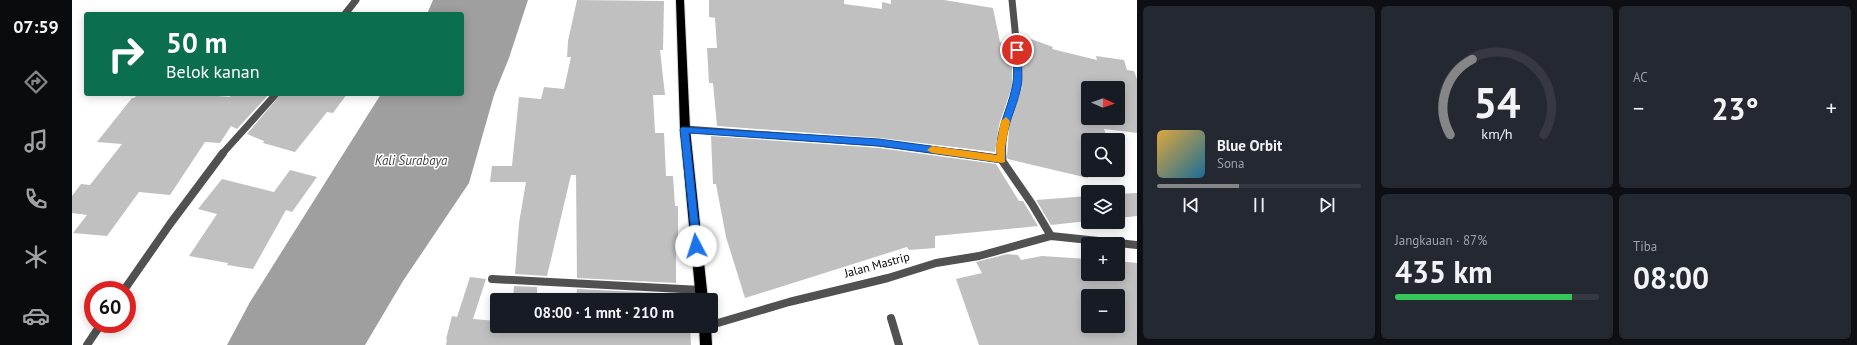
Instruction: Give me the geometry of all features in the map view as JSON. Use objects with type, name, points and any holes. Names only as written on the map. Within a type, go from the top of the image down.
[{"type":"main road","points":[[680,0],[685,129],[701,293]]},
{"type":"main road","name":"Jalan Mastrip","points":[[706,345],[707,333]]},
{"type":"street","points":[[347,12],[356,0]]},
{"type":"street","points":[[1012,0],[1017,50],[1017,87],[1004,127],[1000,147],[1002,159],[1051,236]]},
{"type":"street","points":[[130,281],[170,224],[228,148],[274,96]]},
{"type":"street","points":[[685,129],[879,143],[1002,159]]},
{"type":"street","name":"Jalan Mastrip","points":[[718,323],[788,302],[888,278],[936,263],[979,256],[1051,236],[1137,245]]},
{"type":"street","points":[[492,279],[675,293]]},
{"type":"street","points":[[891,318],[899,345]]},
{"type":"street","points":[[87,345],[95,333]]},
{"type":"water","name":"Kali Surabaya","points":[[433,0],[528,0],[509,58],[494,95],[469,183],[403,281],[365,345],[227,345],[250,302],[380,96],[464,96],[464,12],[428,12]]},
{"type":"building","points":[[577,0],[664,1],[663,50],[660,50],[665,95],[653,95],[655,133],[664,133],[666,176],[673,176],[675,206],[678,206],[676,283],[577,278],[576,175],[571,175],[547,276],[515,274],[519,223],[526,182],[490,182],[492,166],[512,166],[519,97],[541,99],[544,87],[564,89],[571,57],[567,57],[568,41]]},
{"type":"building","points":[[709,0],[844,0],[844,4],[882,9],[882,2],[891,4],[891,0],[944,0],[993,8],[1000,42],[1011,44],[1012,50],[1012,86],[999,125],[995,152],[880,138],[717,126],[713,83],[709,83],[707,48],[717,48],[715,18],[709,17]]},
{"type":"building","points":[[1031,39],[1053,47],[1052,49],[1097,60],[1096,56],[1124,60],[1127,70],[1134,71],[1137,79],[1137,133],[1104,129],[1105,133],[1081,133],[1081,176],[1008,159],[1009,128],[1022,87],[1022,46],[1029,48]]},
{"type":"building","points":[[136,96],[267,96],[237,129],[231,126],[220,143],[205,142],[170,195],[139,192],[107,236],[73,233],[87,215],[72,213],[72,196],[81,184],[90,185],[122,144],[97,142],[132,98]]},
{"type":"building","points":[[279,96],[346,96],[333,113],[327,112],[295,152],[263,143],[264,141],[247,134]]},
{"type":"building","points":[[711,136],[879,148],[996,164],[1019,201],[1023,201],[1038,226],[935,236],[935,248],[909,250],[907,247],[745,298],[726,237],[716,184],[713,184]]},
{"type":"building","points":[[290,170],[317,177],[292,212],[286,210],[253,269],[227,265],[228,263],[189,256],[217,214],[198,209],[222,179],[274,192]]},
{"type":"building","points":[[1137,193],[1137,216],[1125,217],[1125,194]]},
{"type":"building","points":[[1081,197],[1081,222],[1051,225],[1036,200]]},
{"type":"building","points":[[1007,254],[1018,255],[1021,260],[1042,256],[1081,259],[1081,281],[1125,281],[1125,262],[1137,263],[1137,345],[979,345],[956,279],[982,273],[976,262]]},
{"type":"building","points":[[470,277],[486,279],[473,319],[490,320],[490,333],[690,333],[691,345],[446,345],[446,339],[452,316],[457,317]]},
{"type":"building","points":[[514,286],[537,287],[537,293],[514,293]]},
{"type":"building","points":[[577,289],[657,293],[577,293]]},
{"type":"slow traffic","points":[[932,150],[1002,159],[1000,147],[1006,121]]},
{"type":"route","points":[[696,246],[685,129],[879,143],[1002,159],[1000,147],[1004,127],[1017,87],[1017,50]]}]
